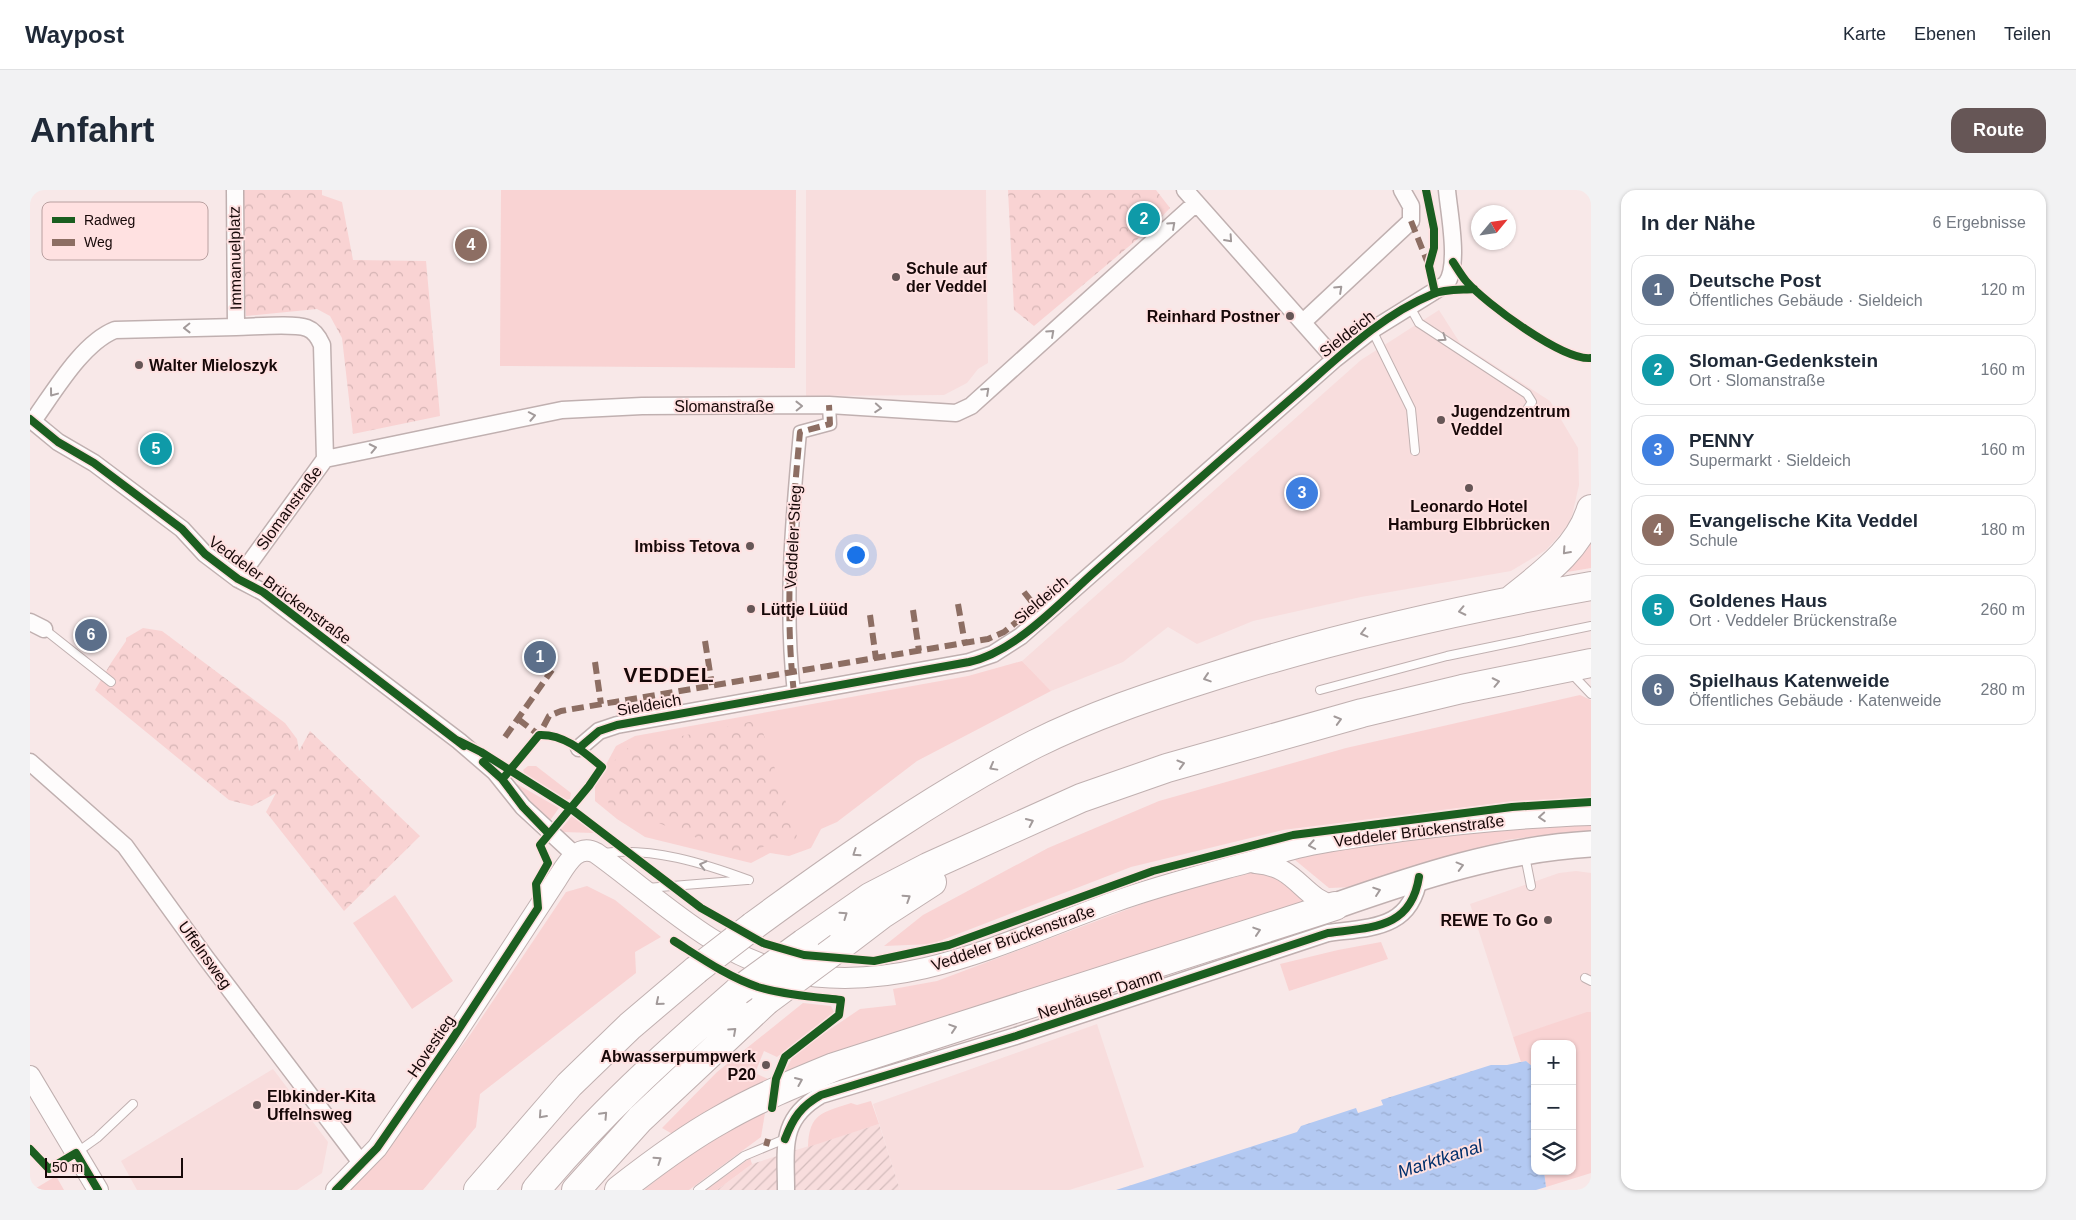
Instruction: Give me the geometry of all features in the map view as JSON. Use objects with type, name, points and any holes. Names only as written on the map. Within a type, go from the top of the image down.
[{"type":"highway","points":[[1510,601],[1564,554],[1588,519],[1591,509]]},
{"type":"highway","points":[[478,1190],[569,1085],[630,1026],[696,970],[753,926],[822,876],[939,797],[1054,736],[1136,701],[1286,653],[1411,621],[1591,586]]},
{"type":"highway","points":[[536,1190],[615,1103],[663,1057],[738,991],[870,897],[928,867],[1081,798],[1167,768],[1362,713],[1462,689],[1579,665]]},
{"type":"highway","points":[[576,1190],[640,1119],[766,1001],[881,915],[941,877],[986,842]]},
{"type":"highway","points":[[619,1190],[654,1162],[719,1120],[786,1087],[834,1067],[1334,906]]},
{"type":"main road","name":"Veddeler Brückenstraße","points":[[1334,906],[1420,877],[1524,851],[1555,846],[1591,844]]},
{"type":"street","name":"Immanuelplatz","points":[[235,190],[236,327],[300,326],[312,330],[320,338],[322,345],[325,459]]},
{"type":"street","points":[[1184,190],[1335,359]]},
{"type":"street","points":[[1303,322],[1410,221],[1410,206],[1402,190]]},
{"type":"street","name":"Sieldeich","points":[[579,748],[592,736],[608,727],[969,662],[982,659],[1002,649],[1068,597],[1335,359],[1372,330],[1446,284],[1452,275],[1453,262],[1447,190]]},
{"type":"street","name":"Slomanstraße","points":[[238,578],[325,459],[562,410],[642,406],[829,405],[956,414],[971,406],[1196,203]]},
{"type":"street","points":[[31,420],[87,349],[105,334],[115,330],[236,327]]},
{"type":"street","name":"Veddeler Stieg","points":[[794,693],[791,635],[791,537],[800,432],[830,424],[829,405]]},
{"type":"street","name":"Veddeler Brückenstraße","points":[[31,420],[58,442],[94,463],[182,529],[205,554],[238,578],[263,592],[459,741],[495,772],[524,807],[575,855]]},
{"type":"street","name":"Uffelnsweg","points":[[30,762],[125,846],[206,958],[362,1164]]},
{"type":"street","name":"Veddeler Brückenstraße","points":[[645,888],[715,942],[759,964],[788,972],[820,977],[893,976],[926,969],[968,956],[1153,888],[1298,848],[1372,835],[1481,821],[1591,815]]},
{"type":"street","points":[[575,855],[583,850],[596,853],[645,888]]},
{"type":"street","name":"Hovestieg","points":[[336,1190],[377,1148],[575,855]]},
{"type":"street","name":"Veddeler Brückenstraße","points":[[1250,862],[1268,863],[1281,868],[1296,878],[1316,897],[1334,906]]},
{"type":"street","name":"Neuhäuser Damm","points":[[786,1139],[792,1121],[799,1110],[821,1095],[1026,1033],[1328,933],[1370,928],[1398,918],[1416,895],[1420,877]]},
{"type":"street","points":[[30,1076],[98,1190]]},
{"type":"street","points":[[786,1139],[786,1190]]},
{"type":"lane","points":[[1409,306],[1419,323],[1527,394],[1532,402],[1524,414]]},
{"type":"lane","points":[[1372,330],[1411,409],[1415,451]]},
{"type":"lane","points":[[37,626],[112,682]]},
{"type":"lane","points":[[1320,690],[1447,656],[1591,626]]},
{"type":"lane","points":[[1579,665],[1591,694]]},
{"type":"lane","points":[[596,853],[624,850],[660,855],[718,869],[749,880],[645,888]]},
{"type":"lane","points":[[1524,851],[1531,886]]},
{"type":"lane","points":[[76,1153],[97,1138],[133,1104]]},
{"type":"lane","points":[[698,1190],[744,1156],[786,1139]]},
{"type":"shaded area","name":"Schule auf der Veddel","points":[[806,190],[986,190],[988,363],[978,369],[967,383],[944,395],[806,396]]},
{"type":"shaded area","points":[[1439,310],[1460,343],[1550,401],[1578,448],[1579,485],[1572,516],[1566,528],[1546,550],[1511,571],[1361,597],[1253,621],[1197,644],[1168,627],[1123,662],[1051,691],[1022,661],[1361,360]]},
{"type":"shaded area","points":[[1576,871],[1591,873],[1591,1012],[1513,1037],[1470,904],[1559,873]]},
{"type":"shaded area","points":[[1097,1024],[1144,1167],[1069,1190],[900,1190],[873,1104]]},
{"type":"shaded area","name":"Elbkinder-Kita Uffelnsweg","points":[[273,1069],[328,1142],[322,1173],[297,1190],[137,1190],[121,1161]]},
{"type":"shaded area","points":[[879,1124],[900,1190],[717,1190],[752,1164]]},
{"type":"green space","points":[[244,190],[322,190],[322,195],[342,202],[353,260],[426,261],[440,416],[353,434],[342,338],[330,316],[317,309],[246,316],[241,234]]},
{"type":"green space","points":[[501,190],[796,190],[795,368],[500,366]]},
{"type":"green space","points":[[1008,190],[1156,190],[1170,208],[1152,227],[1034,326],[1014,310]]},
{"type":"green space","points":[[1591,536],[1591,568],[1561,573]]},
{"type":"green space","points":[[143,628],[162,631],[285,723],[297,739],[299,751],[310,731],[420,836],[344,911],[266,812],[276,793],[252,806],[229,800],[95,690],[126,641],[126,638]]},
{"type":"green space","points":[[1022,661],[1051,691],[917,761],[837,822],[821,829],[811,848],[789,856],[770,853],[751,863],[645,837],[617,819],[595,801],[595,785],[616,746],[635,736],[968,676]]},
{"type":"green space","points":[[1580,695],[1591,700],[1591,798],[1514,801],[1283,830],[1131,867],[932,944],[884,946],[923,915],[1048,848],[1159,801],[1346,748]]},
{"type":"green space","points":[[759,720],[797,836],[794,841],[788,842],[781,835],[769,844],[744,856],[609,804],[603,786],[614,761],[629,747]]},
{"type":"green space","points":[[528,766],[536,766],[571,793],[570,799],[566,800],[526,778],[523,770]]},
{"type":"green space","points":[[517,784],[559,808],[549,822],[515,785]]},
{"type":"green space","points":[[572,816],[594,833],[562,832],[560,830]]},
{"type":"green space","points":[[1591,821],[1591,832],[1506,840],[1355,887],[1329,888],[1295,860],[1296,855],[1394,838]]},
{"type":"green space","points":[[1258,871],[1280,878],[1305,902],[783,1074],[795,1053],[860,1009],[896,1005],[893,989],[937,981],[1163,896]]},
{"type":"green space","points":[[587,886],[615,900],[661,937],[635,952],[636,973],[480,1094],[476,1127],[423,1190],[350,1190],[368,1172],[470,1035],[566,892]]},
{"type":"green space","points":[[395,895],[453,981],[412,1009],[353,923]]},
{"type":"green space","points":[[1381,942],[1388,959],[1289,991],[1280,964]]},
{"type":"green space","points":[[803,1003],[831,1006],[834,1012],[777,1057],[764,1051],[755,1073],[768,1079],[764,1084],[676,1136],[662,1128],[717,1072]]},
{"type":"green space","points":[[1591,1012],[1591,1173],[1546,1187],[1544,1175],[1576,1175],[1576,1040],[1531,1040],[1531,1065],[1526,1061],[1521,1062],[1513,1037]]},
{"type":"green space","points":[[871,1101],[879,1124],[808,1147],[811,1127],[819,1116],[832,1109],[851,1103],[857,1105]]},
{"type":"green space","points":[[765,1113],[761,1137],[689,1190],[644,1190],[686,1157],[717,1136],[749,1119]]},
{"type":"green space","points":[[750,1158],[752,1164],[717,1190],[706,1190]]},
{"type":"green space","points":[[56,1176],[64,1190],[33,1190]]},
{"type":"water","name":"Marktkanal","points":[[1526,1061],[1531,1065],[1531,1175],[1544,1175],[1546,1187],[1536,1190],[1116,1190],[1297,1132],[1301,1126],[1356,1108],[1358,1113],[1383,1105],[1381,1100],[1491,1065],[1507,1065]]},
{"type":"marked path","points":[[1411,221],[1429,266]]},
{"type":"marked path","points":[[794,693],[789,595],[800,432],[830,424],[829,405]]},
{"type":"marked path","points":[[1024,592],[1039,611]]},
{"type":"marked path","points":[[958,604],[965,644]]},
{"type":"marked path","points":[[518,719],[539,735],[549,716],[561,711],[988,639],[1004,632],[1035,607]]},
{"type":"marked path","points":[[913,610],[919,651]]},
{"type":"marked path","points":[[870,615],[876,659]]},
{"type":"marked path","points":[[705,641],[712,685]]},
{"type":"marked path","points":[[595,662],[601,704]]},
{"type":"marked path","points":[[505,737],[552,670]]},
{"type":"marked path","points":[[766,1146],[768,1139]]},
{"type":"cycle path","points":[[1426,190],[1434,229],[1434,248],[1429,266],[1435,293]]},
{"type":"cycle path","points":[[1453,262],[1464,279],[1476,291],[1525,329],[1562,350],[1578,356],[1591,358]]},
{"type":"cycle path","points":[[579,748],[599,731],[617,725],[969,662],[986,657],[1002,649],[1049,614],[1217,463],[1342,354],[1376,327],[1413,303],[1437,292],[1474,289]]},
{"type":"cycle path","points":[[30,419],[58,442],[94,463],[182,529],[205,554],[238,579],[263,592],[464,746]]},
{"type":"cycle path","points":[[336,1190],[377,1148],[451,1041],[538,908],[536,884],[548,863],[540,845],[589,786],[602,767],[565,740],[548,735],[539,735],[505,776]]},
{"type":"cycle path","points":[[459,741],[481,752],[570,808],[701,908],[763,943],[804,955],[874,961],[949,945],[1153,871],[1293,835],[1512,807],[1591,802]]},
{"type":"cycle path","points":[[483,762],[502,779],[523,807],[549,834]]},
{"type":"cycle path","points":[[785,1139],[798,1113],[821,1095],[1016,1036],[1328,933],[1360,929],[1387,922],[1398,916],[1408,907],[1415,894],[1419,877]]},
{"type":"cycle path","points":[[674,941],[725,973],[758,987],[789,994],[841,1000],[839,1015],[785,1057],[776,1079],[772,1108]]},
{"type":"cycle path","points":[[30,1149],[49,1169],[76,1153],[98,1190]]},
{"type":"place","name":"Sloman-Gedenkstein","points":[[1144,219]]},
{"type":"place","name":"Evangelische Kita Veddel","points":[[471,245]]},
{"type":"place","name":"Schule auf der Veddel","points":[[896,277]]},
{"type":"place","name":"Reinhard Postner","points":[[1290,316]]},
{"type":"place","name":"Walter Mieloszyk","points":[[139,365]]},
{"type":"place","name":"Jugendzentrum Veddel","points":[[1441,420]]},
{"type":"place","name":"Goldenes Haus","points":[[156,449]]},
{"type":"place","name":"Leonardo Hotel Hamburg Elbbrücken","points":[[1469,488]]},
{"type":"place","name":"PENNY","points":[[1302,493]]},
{"type":"place","name":"Imbiss Tetova","points":[[750,546]]},
{"type":"place","name":"Lüttje Lüüd","points":[[751,609]]},
{"type":"place","name":"Spielhaus Katenweide","points":[[91,635]]},
{"type":"place","name":"Deutsche Post","points":[[540,657]]},
{"type":"place","name":"REWE To Go","points":[[1548,920]]},
{"type":"place","name":"Abwasserpumpwerk P20","points":[[766,1065]]},
{"type":"place","name":"Elbkinder-Kita Uffelnsweg","points":[[257,1105]]},
{"type":"district","name":"VEDDEL","points":[[669,674]]}]
